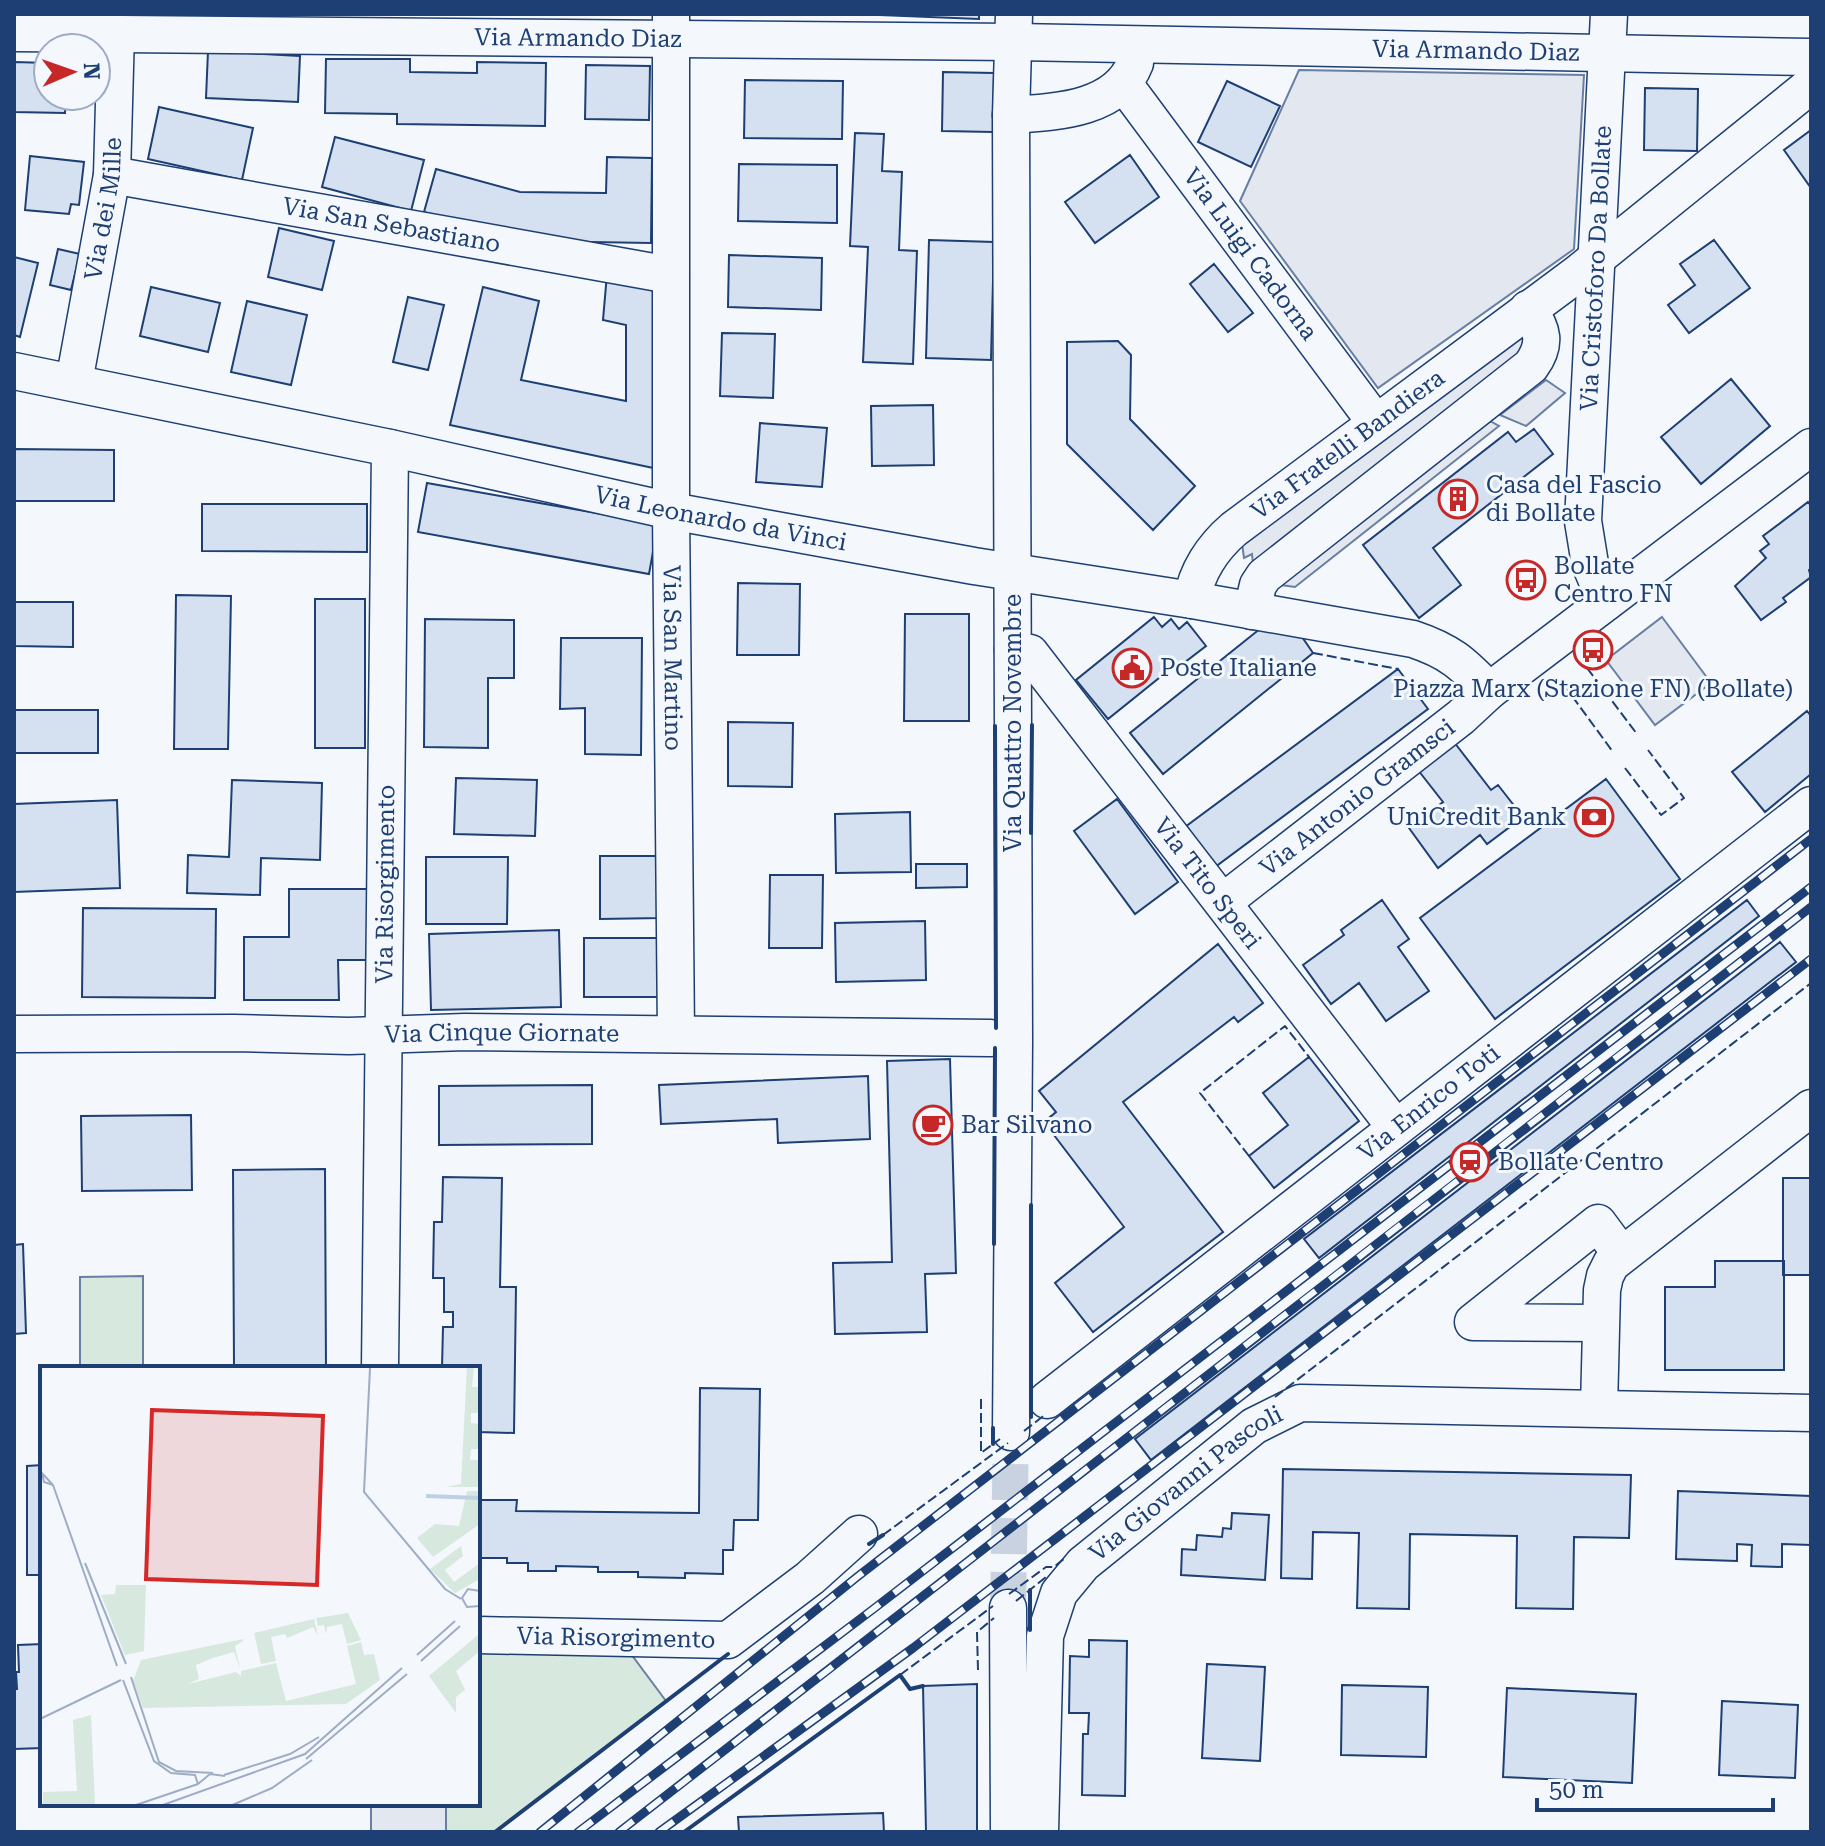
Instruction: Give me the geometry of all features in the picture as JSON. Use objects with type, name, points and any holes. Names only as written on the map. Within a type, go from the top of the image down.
[{"type":"street","name":"Via Cristoforo Da Bollate","points":[[1606,602],[1590,564],[1583,521],[1609,14]]},
{"type":"street","name":"Via Armando Diaz","points":[[14,33],[60,23],[116,32],[671,27],[1013,28],[1141,46],[1811,57]]},
{"type":"street","name":"Via San Martino","points":[[671,27],[671,511],[676,1034]]},
{"type":"street","name":"Via Quattro Novembre","points":[[1011,1432],[1014,1042],[1013,28]]},
{"type":"street","name":"Via dei Mille","points":[[74,382],[112,175],[116,32]]},
{"type":"street","points":[[1011,115],[1046,113],[1079,106],[1112,93],[1124,84],[1141,46]]},
{"type":"street","name":"Via Luigi Cadorna","points":[[1124,84],[1376,423]]},
{"type":"street","name":"Via Fratelli Bandiera","points":[[1192,600],[1201,571],[1225,537],[1598,257],[1811,85]]},
{"type":"street","name":"Via San Sebastiano","points":[[112,175],[670,275]]},
{"type":"street","name":"Via Fratelli Bandiera","points":[[1252,611],[1258,585],[1264,576],[1531,366],[1542,345],[1542,334],[1540,325],[1528,309]]},
{"type":"street","name":"Via Leonardo da Vinci","points":[[14,371],[390,448],[671,511],[1413,639],[1461,661],[1489,691]]},
{"type":"street","points":[[1606,602],[1811,447]]},
{"type":"street","name":"Via Risorgimento","points":[[380,1366],[390,448]]},
{"type":"street","name":"Via Antonio Gramsci","points":[[1223,902],[1606,602]]},
{"type":"street","name":"Via Tito Speri","points":[[1013,650],[1030,653],[1396,1128]]},
{"type":"street","name":"Via Enrico Toti","points":[[1047,1400],[1811,805]]},
{"type":"street","name":"Via Cinque Giornate","points":[[14,1034],[676,1034],[991,1038]]},
{"type":"street","points":[[1599,1408],[1599,1323],[1605,1276],[1611,1264],[1811,1108]]},
{"type":"street","points":[[1599,1323],[1473,1322],[1598,1223],[1621,1254]]},
{"type":"street","name":"Via Giovanni Pascoli","points":[[1040,1832],[1045,1636],[1059,1593],[1083,1564],[1254,1426],[1300,1403],[1811,1413]]},
{"type":"street","name":"Via Risorgimento","points":[[480,1635],[728,1640],[810,1578],[859,1534]]},
{"type":"street","points":[[1008,1608],[1009,1832]]},
{"type":"shaded area","points":[[1299,70],[1584,75],[1574,249],[1378,388],[1240,201]]},
{"type":"shaded area","points":[[1526,320],[1532,356],[1254,576],[1252,554],[1244,558],[1241,536]]},
{"type":"shaded area","points":[[1546,380],[1565,393],[1526,426],[1500,415]]},
{"type":"shaded area","points":[[1490,421],[1499,426],[1295,587],[1281,585]]},
{"type":"shaded area","points":[[1662,617],[1711,683],[1655,725],[1606,660]]},
{"type":"shaded area","points":[[143,1276],[143,1366],[80,1366],[80,1277]]},
{"type":"shaded area","points":[[480,1651],[631,1654],[666,1701],[495,1832],[446,1832],[446,1806],[480,1806]]},
{"type":"shaded area","points":[[371,1806],[446,1806],[446,1832],[371,1832]]},
{"type":"building","points":[[854,14],[979,14],[979,19]]},
{"type":"building","points":[[208,51],[300,56],[298,102],[206,98]]},
{"type":"building","points":[[326,59],[410,59],[410,72],[477,73],[477,62],[546,63],[545,126],[397,124],[397,114],[325,113]]},
{"type":"building","points":[[14,62],[32,63],[32,112],[65,113],[14,112]]},
{"type":"building","points":[[586,65],[650,66],[649,120],[585,119]]},
{"type":"building","points":[[943,72],[994,73],[993,132],[942,131]]},
{"type":"building","points":[[745,80],[843,81],[842,139],[744,138]]},
{"type":"building","points":[[1227,81],[1280,106],[1251,167],[1198,142]]},
{"type":"building","points":[[1645,88],[1698,89],[1697,151],[1644,150]]},
{"type":"building","points":[[159,107],[253,128],[242,180],[148,159]]},
{"type":"building","points":[[1811,130],[1811,188],[1784,150]]},
{"type":"building","points":[[855,133],[884,134],[882,171],[902,172],[899,250],[917,251],[913,364],[863,362],[868,247],[850,246]]},
{"type":"building","points":[[335,137],[424,160],[411,211],[322,187]]},
{"type":"building","points":[[1130,155],[1159,197],[1095,243],[1065,202]]},
{"type":"building","points":[[30,156],[84,162],[79,205],[71,204],[69,214],[25,210]]},
{"type":"building","points":[[607,157],[652,158],[651,243],[528,241],[424,212],[436,169],[520,192],[606,193]]},
{"type":"building","points":[[739,164],[837,165],[837,223],[738,221]]},
{"type":"building","points":[[279,228],[334,241],[322,290],[268,277]]},
{"type":"building","points":[[929,240],[994,242],[991,360],[926,358]]},
{"type":"building","points":[[1714,240],[1750,288],[1689,333],[1668,305],[1695,285],[1680,264]]},
{"type":"building","points":[[58,249],[80,254],[71,290],[50,285]]},
{"type":"building","points":[[729,255],[822,258],[821,310],[728,307]]},
{"type":"building","points":[[14,257],[38,263],[20,337],[14,335]]},
{"type":"building","points":[[1214,264],[1253,313],[1228,332],[1190,284]]},
{"type":"building","points":[[607,274],[660,281],[658,469],[450,425],[483,287],[539,301],[521,380],[626,401],[626,325],[603,320]]},
{"type":"building","points":[[151,287],[220,303],[208,352],[140,336]]},
{"type":"building","points":[[408,297],[444,305],[428,370],[393,362]]},
{"type":"building","points":[[247,301],[307,315],[291,385],[231,372]]},
{"type":"building","points":[[722,333],[775,334],[773,398],[720,396]]},
{"type":"building","points":[[1118,341],[1131,355],[1130,419],[1195,486],[1153,530],[1067,444],[1067,342]]},
{"type":"building","points":[[1731,379],[1770,426],[1701,484],[1661,437]]},
{"type":"building","points":[[933,405],[934,465],[872,466],[871,406]]},
{"type":"building","points":[[760,423],[827,428],[822,487],[756,482]]},
{"type":"building","name":"Casa del Fascio di Bollate","points":[[1534,429],[1553,454],[1433,548],[1461,585],[1419,618],[1363,545],[1508,432],[1516,442]]},
{"type":"building","points":[[14,449],[114,450],[114,501],[14,501]]},
{"type":"building","points":[[427,483],[658,524],[649,574],[418,532]]},
{"type":"building","points":[[1808,502],[1811,506],[1811,577],[1783,598],[1786,602],[1761,620],[1735,586],[1766,558],[1760,551],[1769,544],[1763,536]]},
{"type":"building","points":[[202,504],[367,504],[367,552],[202,551]]},
{"type":"building","points":[[738,583],[800,584],[799,655],[737,655]]},
{"type":"building","points":[[176,595],[231,596],[228,749],[174,749]]},
{"type":"building","points":[[315,599],[365,599],[365,748],[315,748]]},
{"type":"building","points":[[14,602],[73,602],[73,647],[14,646]]},
{"type":"building","points":[[905,614],[969,614],[969,721],[904,721]]},
{"type":"building","name":"Poste Italiane","points":[[1154,617],[1162,627],[1171,619],[1179,629],[1187,622],[1206,646],[1176,669],[1174,666],[1108,719],[1076,680]]},
{"type":"building","points":[[425,619],[514,620],[514,678],[488,678],[488,748],[424,747]]},
{"type":"building","points":[[1261,628],[1300,634],[1313,653],[1163,774],[1130,733]]},
{"type":"building","points":[[561,638],[642,638],[641,755],[585,754],[585,708],[560,709]]},
{"type":"building","points":[[1398,669],[1428,709],[1211,870],[1181,830]]},
{"type":"building","points":[[14,710],[98,710],[98,753],[14,753]]},
{"type":"building","points":[[1807,711],[1811,716],[1811,774],[1765,812],[1732,772]]},
{"type":"building","points":[[728,722],[793,723],[792,787],[728,786]]},
{"type":"building","points":[[1454,742],[1491,790],[1498,785],[1523,817],[1487,844],[1480,835],[1438,868],[1409,828],[1443,802],[1418,770]]},
{"type":"building","points":[[456,778],[537,780],[535,836],[454,834]]},
{"type":"building","points":[[1606,779],[1680,879],[1495,1019],[1420,918]]},
{"type":"building","points":[[232,780],[322,783],[320,860],[261,858],[260,895],[187,893],[188,855],[229,857]]},
{"type":"building","points":[[1117,799],[1178,882],[1135,914],[1074,831]]},
{"type":"building","points":[[117,800],[120,888],[14,892],[14,804]]},
{"type":"building","points":[[910,812],[911,872],[836,873],[835,814]]},
{"type":"building","points":[[600,856],[660,856],[661,918],[600,919]]},
{"type":"building","points":[[426,857],[508,857],[507,924],[426,924]]},
{"type":"building","points":[[916,864],[967,864],[967,887],[916,888]]},
{"type":"building","points":[[770,875],[823,875],[822,948],[769,948]]},
{"type":"building","points":[[289,889],[371,889],[371,960],[338,960],[339,1000],[244,1000],[244,937],[289,937]]},
{"type":"building","points":[[1382,900],[1409,939],[1398,947],[1429,991],[1386,1021],[1359,983],[1331,1004],[1303,965],[1344,935],[1341,930]]},
{"type":"building","points":[[1747,900],[1759,916],[1319,1258],[1304,1239]]},
{"type":"building","points":[[83,908],[216,909],[215,998],[82,997]]},
{"type":"building","points":[[925,921],[926,980],[836,982],[835,923]]},
{"type":"building","points":[[559,930],[561,1007],[431,1010],[429,934]]},
{"type":"building","points":[[584,938],[661,938],[661,997],[584,997]]},
{"type":"building","points":[[1780,942],[1796,962],[1151,1460],[1135,1439]]},
{"type":"building","points":[[1218,944],[1263,1003],[1238,1022],[1234,1017],[1123,1102],[1223,1232],[1093,1332],[1055,1283],[1124,1227],[1044,1122],[1056,1112],[1039,1091]]},
{"type":"building","points":[[1309,1057],[1359,1121],[1274,1188],[1249,1156],[1288,1125],[1263,1093]]},
{"type":"building","points":[[950,1059],[956,1273],[925,1274],[927,1332],[835,1334],[833,1263],[892,1262],[887,1061]]},
{"type":"building","points":[[868,1076],[870,1139],[778,1143],[777,1119],[661,1124],[659,1085]]},
{"type":"building","points":[[592,1085],[592,1144],[439,1145],[439,1086]]},
{"type":"building","points":[[191,1115],[192,1190],[82,1191],[81,1116]]},
{"type":"building","points":[[325,1169],[326,1366],[234,1366],[233,1170]]},
{"type":"building","points":[[443,1177],[502,1178],[500,1287],[516,1287],[514,1433],[480,1432],[480,1366],[442,1366],[443,1327],[453,1327],[453,1312],[444,1312],[444,1278],[433,1278],[434,1222],[442,1222]]},
{"type":"building","points":[[1783,1178],[1811,1178],[1811,1275],[1783,1275]]},
{"type":"building","points":[[23,1244],[26,1333],[14,1334],[14,1245]]},
{"type":"building","points":[[1715,1261],[1784,1261],[1784,1370],[1665,1370],[1665,1287],[1715,1287]]},
{"type":"building","points":[[700,1388],[760,1389],[758,1520],[734,1520],[733,1550],[723,1550],[723,1574],[685,1573],[685,1578],[638,1577],[638,1572],[598,1572],[598,1567],[556,1566],[556,1571],[528,1571],[528,1563],[507,1563],[507,1558],[480,1558],[480,1500],[517,1500],[516,1511],[699,1513]]},
{"type":"building","points":[[40,1465],[40,1575],[27,1575],[27,1466]]},
{"type":"building","points":[[1283,1469],[1631,1475],[1629,1538],[1574,1537],[1573,1609],[1516,1608],[1517,1536],[1410,1534],[1409,1609],[1357,1608],[1359,1533],[1313,1532],[1312,1579],[1281,1578]]},
{"type":"building","points":[[1678,1491],[1811,1496],[1811,1545],[1782,1544],[1782,1567],[1751,1566],[1752,1545],[1737,1544],[1737,1561],[1676,1559]]},
{"type":"building","points":[[1232,1513],[1269,1515],[1265,1580],[1181,1575],[1182,1549],[1196,1550],[1197,1535],[1222,1537],[1223,1528],[1231,1529]]},
{"type":"building","points":[[1089,1640],[1127,1641],[1125,1796],[1082,1795],[1083,1734],[1088,1734],[1089,1713],[1069,1713],[1070,1656],[1089,1657]]},
{"type":"building","points":[[40,1644],[40,1748],[14,1749],[18,1645]]},
{"type":"building","points":[[1207,1664],[1265,1667],[1260,1761],[1202,1758]]},
{"type":"building","points":[[977,1684],[977,1832],[926,1832],[923,1686]]},
{"type":"building","points":[[1342,1685],[1428,1687],[1426,1757],[1341,1755]]},
{"type":"building","points":[[1507,1688],[1636,1694],[1632,1783],[1503,1777]]},
{"type":"building","points":[[1722,1701],[1798,1705],[1795,1778],[1719,1775]]},
{"type":"building","points":[[883,1813],[884,1832],[739,1832],[738,1817]]},
{"type":"tunnel","points":[[1008,1608],[1011,1432]]},
{"type":"railway","points":[[540,1832],[857,1577],[1811,839]]},
{"type":"railway","points":[[578,1832],[876,1607],[1811,887]]},
{"type":"railway","points":[[619,1832],[1811,907]]},
{"type":"railway","points":[[659,1832],[913,1648],[1811,959]]},
{"type":"fence","points":[[1313,653],[1398,669]]},
{"type":"fence","points":[[1587,668],[1637,734]]},
{"type":"fence","points":[[1564,685],[1613,752]]},
{"type":"fence","points":[[1625,768],[1661,815],[1684,798],[1648,750]]},
{"type":"fence","points":[[1275,1397],[1811,983]]},
{"type":"fence","points":[[1249,1156],[1200,1093],[1285,1026],[1309,1057]]},
{"type":"fence","points":[[981,1399],[981,1453],[1000,1439]]},
{"type":"fence","points":[[1024,1431],[1046,1414]]},
{"type":"fence","points":[[883,1535],[1008,1443]]},
{"type":"fence","points":[[1009,1594],[1046,1567],[1054,1567],[1065,1558]]},
{"type":"fence","points":[[1016,1601],[1046,1577]]},
{"type":"fence","points":[[900,1675],[993,1606]]},
{"type":"fence","points":[[978,1670],[977,1632],[994,1618]]},
{"type":"wall","points":[[1031,833],[1032,725]]},
{"type":"wall","points":[[995,726],[996,1028]]},
{"type":"wall","points":[[994,1244],[995,1048]]},
{"type":"wall","points":[[1031,1205],[1031,1417]]},
{"type":"wall","points":[[993,1428],[993,1444]]},
{"type":"wall","points":[[869,1544],[883,1535]]},
{"type":"wall","points":[[1030,1590],[1030,1630]]},
{"type":"wall","points":[[495,1832],[728,1654]]},
{"type":"wall","points":[[684,1832],[900,1675],[910,1689],[923,1686]]},
{"type":"place","name":"Casa del Fascio di Bollate","points":[[1458,499]]},
{"type":"place","name":"Bollate Centro FN","points":[[1526,580]]},
{"type":"place","name":"Piazza Marx (Stazione FN) (Bollate)","points":[[1593,650]]},
{"type":"place","name":"Poste Italiane","points":[[1132,668]]},
{"type":"place","name":"UniCredit Bank","points":[[1594,817]]},
{"type":"place","name":"Bar Silvano","points":[[933,1125]]},
{"type":"place","name":"Bollate Centro","points":[[1470,1162]]}]
